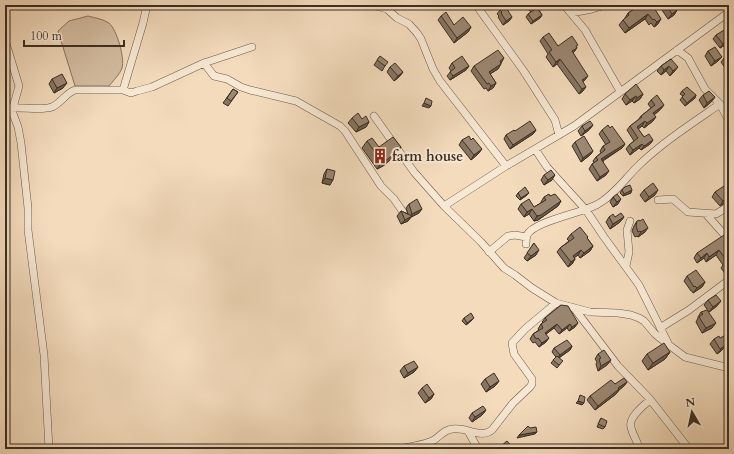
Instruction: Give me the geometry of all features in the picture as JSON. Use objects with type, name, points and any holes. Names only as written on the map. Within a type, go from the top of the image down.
[{"type":"street","points":[[122,90],[143,23],[147,5]]},
{"type":"street","points":[[372,5],[386,9],[397,18],[409,24],[417,33],[440,81],[506,166]]},
{"type":"street","points":[[476,5],[523,70],[555,120],[559,135]]},
{"type":"street","points":[[564,5],[585,30],[620,91]]},
{"type":"street","points":[[571,13],[606,5]]},
{"type":"street","points":[[444,206],[506,166],[574,126],[729,12]]},
{"type":"street","points":[[5,40],[19,86],[9,108]]},
{"type":"street","points":[[9,108],[50,108],[70,92],[75,90],[122,90],[131,93],[137,92],[152,87],[204,63],[252,47]]},
{"type":"street","points":[[677,50],[688,58],[706,89],[720,104],[729,121]]},
{"type":"street","points":[[204,63],[214,76],[230,80],[241,87],[250,90],[296,101],[340,126],[381,186],[394,199],[403,212]]},
{"type":"street","points":[[490,252],[508,236],[515,235],[526,241],[529,232],[539,226],[599,204],[614,192],[637,167],[670,138],[720,104]]},
{"type":"street","points":[[9,108],[12,111],[18,127],[21,143],[28,208],[28,230],[44,355],[49,449]]},
{"type":"street","points":[[374,116],[414,172],[444,206],[504,268],[532,288],[556,303],[574,308],[590,312],[612,312],[631,315],[644,321],[655,334],[685,357],[729,368]]},
{"type":"street","points":[[535,149],[552,172],[586,210],[626,266],[639,286],[669,345]]},
{"type":"street","points":[[658,200],[673,199],[687,212],[706,214],[716,214],[729,206]]},
{"type":"street","points":[[706,214],[729,240]]},
{"type":"street","points":[[626,266],[629,252],[627,230],[630,221]]},
{"type":"street","points":[[660,328],[689,310],[729,280]]},
{"type":"street","points":[[394,449],[408,448],[433,440],[451,429],[459,428],[482,433],[491,431],[513,403],[532,384],[532,379],[514,354],[512,343],[525,329],[556,303]]},
{"type":"street","points":[[574,308],[618,366],[650,400],[689,449]]},
{"type":"street","points":[[638,444],[631,428],[631,420],[642,406],[650,400]]},
{"type":"street","points":[[468,431],[478,449]]},
{"type":"shaded area","points":[[88,16],[109,23],[120,44],[123,63],[122,68],[109,86],[75,86],[58,31],[69,21]]},
{"type":"building","points":[[639,5],[646,5],[649,9],[653,6],[661,19],[657,22],[648,14],[629,28],[623,20],[629,15],[628,13]]},
{"type":"building","points":[[666,5],[674,5],[677,10],[672,14]]},
{"type":"building","points":[[505,6],[512,17],[506,21],[500,10]]},
{"type":"building","points":[[532,6],[543,6],[538,9],[542,15],[533,21],[528,14],[534,10]]},
{"type":"building","points":[[446,12],[454,25],[463,17],[471,27],[457,38],[441,16]]},
{"type":"building","points":[[724,30],[729,36],[729,43],[728,41],[723,44],[716,35]]},
{"type":"building","points":[[549,33],[558,46],[572,36],[578,45],[576,46],[577,48],[572,51],[588,76],[582,80],[586,87],[582,89],[560,59],[556,62],[549,52],[552,50],[543,37]]},
{"type":"building","points":[[715,47],[722,57],[715,61],[708,51]]},
{"type":"building","points":[[498,50],[504,58],[500,61],[501,64],[489,72],[496,83],[491,86],[489,83],[487,84],[474,66]]},
{"type":"building","points":[[729,54],[729,63],[725,57]]},
{"type":"building","points":[[380,56],[388,62],[385,66],[377,60]]},
{"type":"building","points":[[462,56],[469,66],[453,76],[450,72],[455,68],[452,63]]},
{"type":"building","points":[[671,59],[678,67],[673,71],[669,66],[664,70],[661,66]]},
{"type":"building","points":[[395,63],[403,72],[398,76],[390,67]]},
{"type":"building","points":[[62,74],[67,83],[57,88],[52,79]]},
{"type":"building","points":[[636,84],[643,94],[630,100],[625,94]]},
{"type":"building","points":[[687,87],[696,95],[687,103],[682,97],[685,94],[682,91]]},
{"type":"building","points":[[233,89],[238,92],[231,101],[227,98]]},
{"type":"building","points":[[709,91],[715,97],[707,103],[703,95]]},
{"type":"building","points":[[657,95],[664,105],[653,113],[656,117],[647,123],[645,121],[637,127],[644,137],[649,134],[653,140],[644,146],[642,144],[633,150],[629,145],[638,138],[630,126],[655,105],[651,100]]},
{"type":"building","points":[[426,98],[432,101],[431,106],[424,103]]},
{"type":"building","points":[[358,113],[362,119],[366,116],[369,122],[359,127],[352,118]]},
{"type":"building","points":[[530,121],[536,130],[513,145],[506,135]]},
{"type":"building","points":[[590,121],[593,125],[585,131],[582,126]]},
{"type":"building","points":[[608,125],[610,128],[612,126],[625,144],[601,159],[609,171],[600,177],[592,164],[598,160],[596,157],[605,150],[603,146],[610,142],[602,130]]},
{"type":"building","points":[[469,136],[471,140],[473,138],[482,149],[474,155],[462,140]]},
{"type":"building","points":[[584,136],[593,151],[583,158],[575,142]]},
{"type":"building","points":[[393,137],[401,147],[388,159],[382,162],[367,141],[372,138],[379,147]]},
{"type":"building","points":[[327,169],[335,171],[333,180],[325,178]]},
{"type":"building","points":[[551,170],[555,175],[548,180],[544,175]]},
{"type":"building","points":[[653,183],[658,190],[649,197],[644,190]]},
{"type":"building","points":[[729,184],[729,198],[723,201],[715,192]]},
{"type":"building","points":[[630,185],[632,190],[624,194],[622,190]]},
{"type":"building","points":[[525,187],[529,193],[521,198],[518,193]]},
{"type":"building","points":[[549,194],[550,196],[555,194],[561,201],[541,215],[537,216],[532,209],[527,212],[521,204],[529,199],[534,207],[546,200],[544,197]]},
{"type":"building","points":[[617,194],[621,199],[617,202],[613,197]]},
{"type":"building","points":[[417,199],[422,209],[412,214],[409,204]]},
{"type":"building","points":[[401,211],[412,216],[405,220]]},
{"type":"building","points":[[621,213],[624,217],[613,224],[609,217],[613,214],[615,217]]},
{"type":"building","points":[[643,219],[648,228],[638,232],[636,226],[637,221]]},
{"type":"building","points":[[580,227],[593,246],[584,253],[581,250],[573,256],[575,259],[571,262],[560,248],[574,238],[571,234]]},
{"type":"building","points":[[724,235],[729,242],[729,270],[724,263],[727,261],[719,250],[709,257],[707,253],[701,258],[697,253]]},
{"type":"building","points":[[534,243],[539,250],[531,256],[527,253]]},
{"type":"building","points":[[696,270],[705,282],[697,288],[695,286],[694,287],[687,276]]},
{"type":"building","points":[[716,295],[721,301],[713,307],[708,300]]},
{"type":"building","points":[[561,305],[568,306],[578,323],[572,327],[570,324],[562,330],[557,324],[545,333],[549,338],[542,343],[538,338],[536,339],[533,334],[543,328],[541,324],[547,320],[545,318]]},
{"type":"building","points":[[707,310],[716,323],[706,328],[699,317],[703,314],[701,312]]},
{"type":"building","points":[[471,313],[474,318],[467,323],[464,318]]},
{"type":"building","points":[[726,335],[729,341],[720,349],[714,339],[719,336],[720,338]]},
{"type":"building","points":[[567,340],[572,346],[560,355],[554,348]]},
{"type":"building","points":[[664,343],[670,352],[653,363],[647,354]]},
{"type":"building","points":[[604,350],[611,360],[601,366],[599,359],[601,358],[598,354]]},
{"type":"building","points":[[557,356],[563,361],[559,365],[553,360]]},
{"type":"building","points":[[414,361],[418,367],[408,373],[404,366]]},
{"type":"building","points":[[494,373],[499,381],[490,387],[485,379]]},
{"type":"building","points":[[624,378],[627,382],[598,406],[590,396],[611,380],[615,384]]},
{"type":"building","points":[[427,384],[434,394],[429,398],[422,388]]},
{"type":"building","points":[[580,395],[585,397],[584,403],[578,401]]},
{"type":"building","points":[[483,406],[486,410],[475,417],[472,413]]},
{"type":"building","points":[[601,418],[607,421],[605,427],[598,424]]},
{"type":"building","points":[[528,426],[530,428],[536,427],[537,432],[519,435]]},
{"type":"building","points":[[507,441],[512,447],[510,449],[501,449],[504,447],[502,445]]},
{"type":"place","name":"farm house","points":[[380,156]]}]
